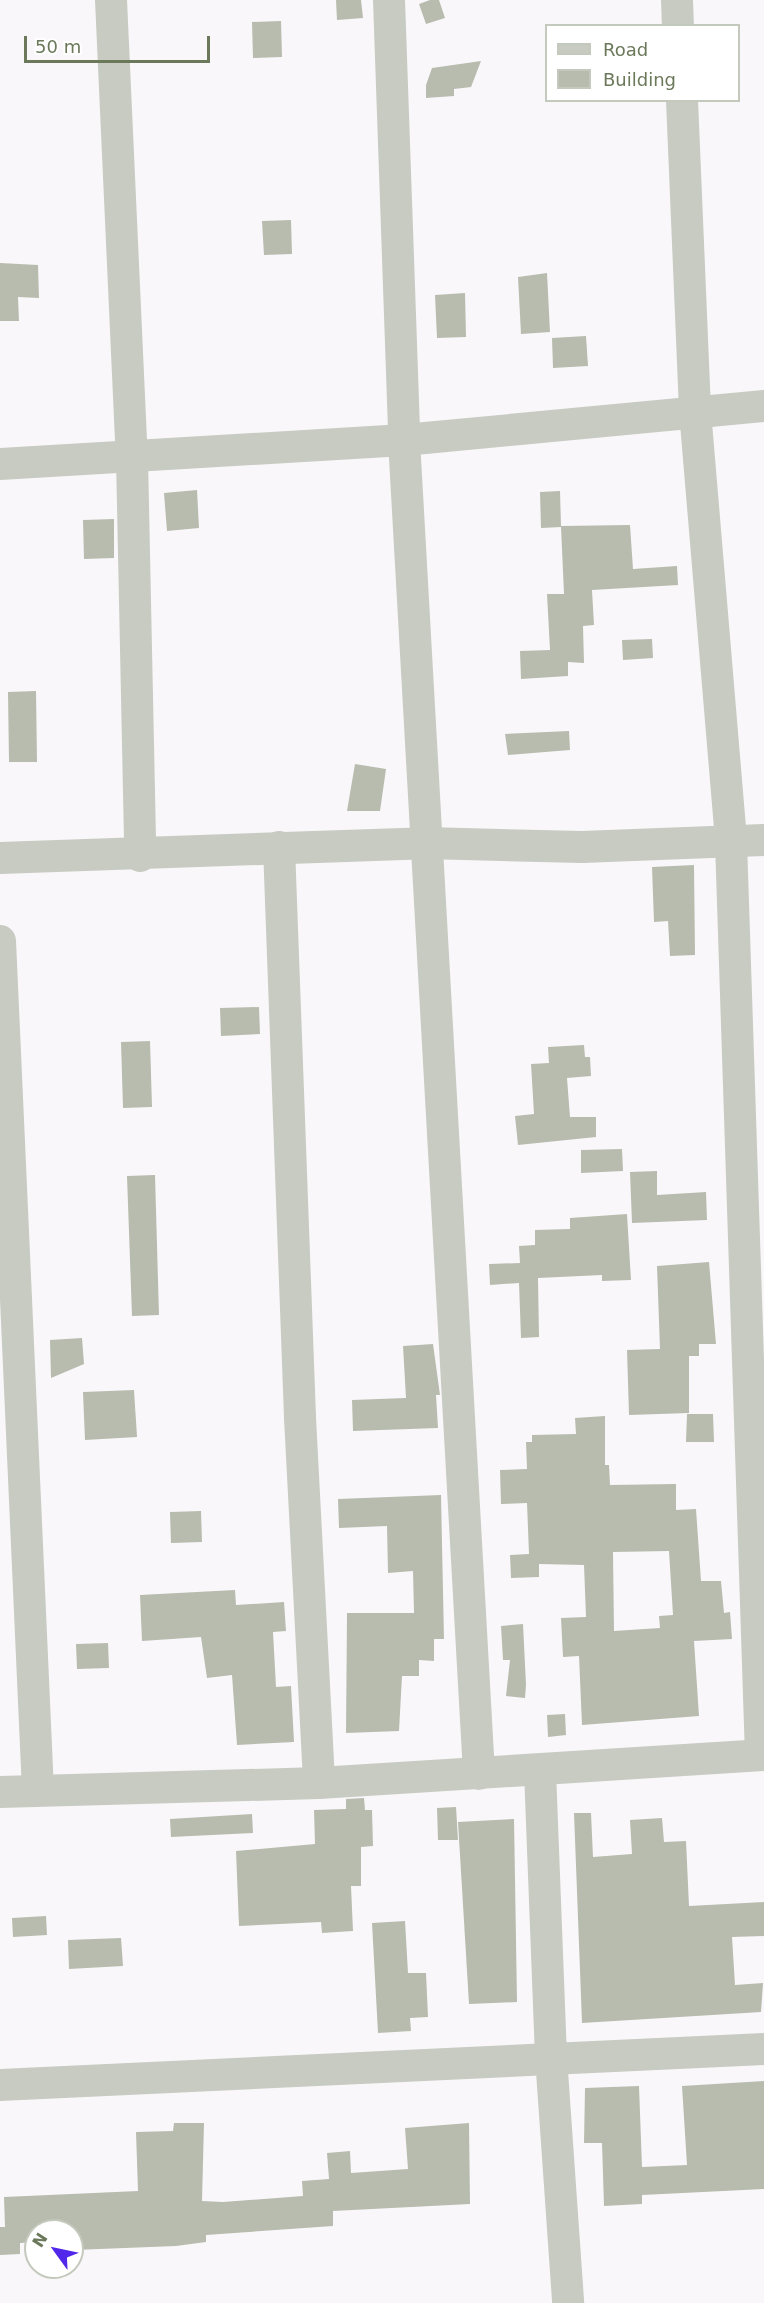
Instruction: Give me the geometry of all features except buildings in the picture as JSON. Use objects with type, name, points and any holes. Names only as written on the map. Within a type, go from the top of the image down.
[{"type":"street","points":[[111,0],[132,458],[140,856]]},
{"type":"street","points":[[388,0],[404,440],[479,1774]]},
{"type":"street","points":[[677,0],[678,24]]},
{"type":"street","points":[[0,1792],[319,1783],[540,1771],[762,1755],[731,842],[695,411],[682,102]]},
{"type":"street","points":[[0,464],[132,458],[404,440],[764,406]]},
{"type":"street","points":[[0,858],[140,856],[279,847],[425,843],[582,847],[764,840]]},
{"type":"street","points":[[279,847],[300,1418],[319,1783]]},
{"type":"street","points":[[0,941],[38,1790]]},
{"type":"street","points":[[540,1771],[551,2057],[568,2303]]},
{"type":"street","points":[[0,2085],[551,2057],[764,2049]]}]
